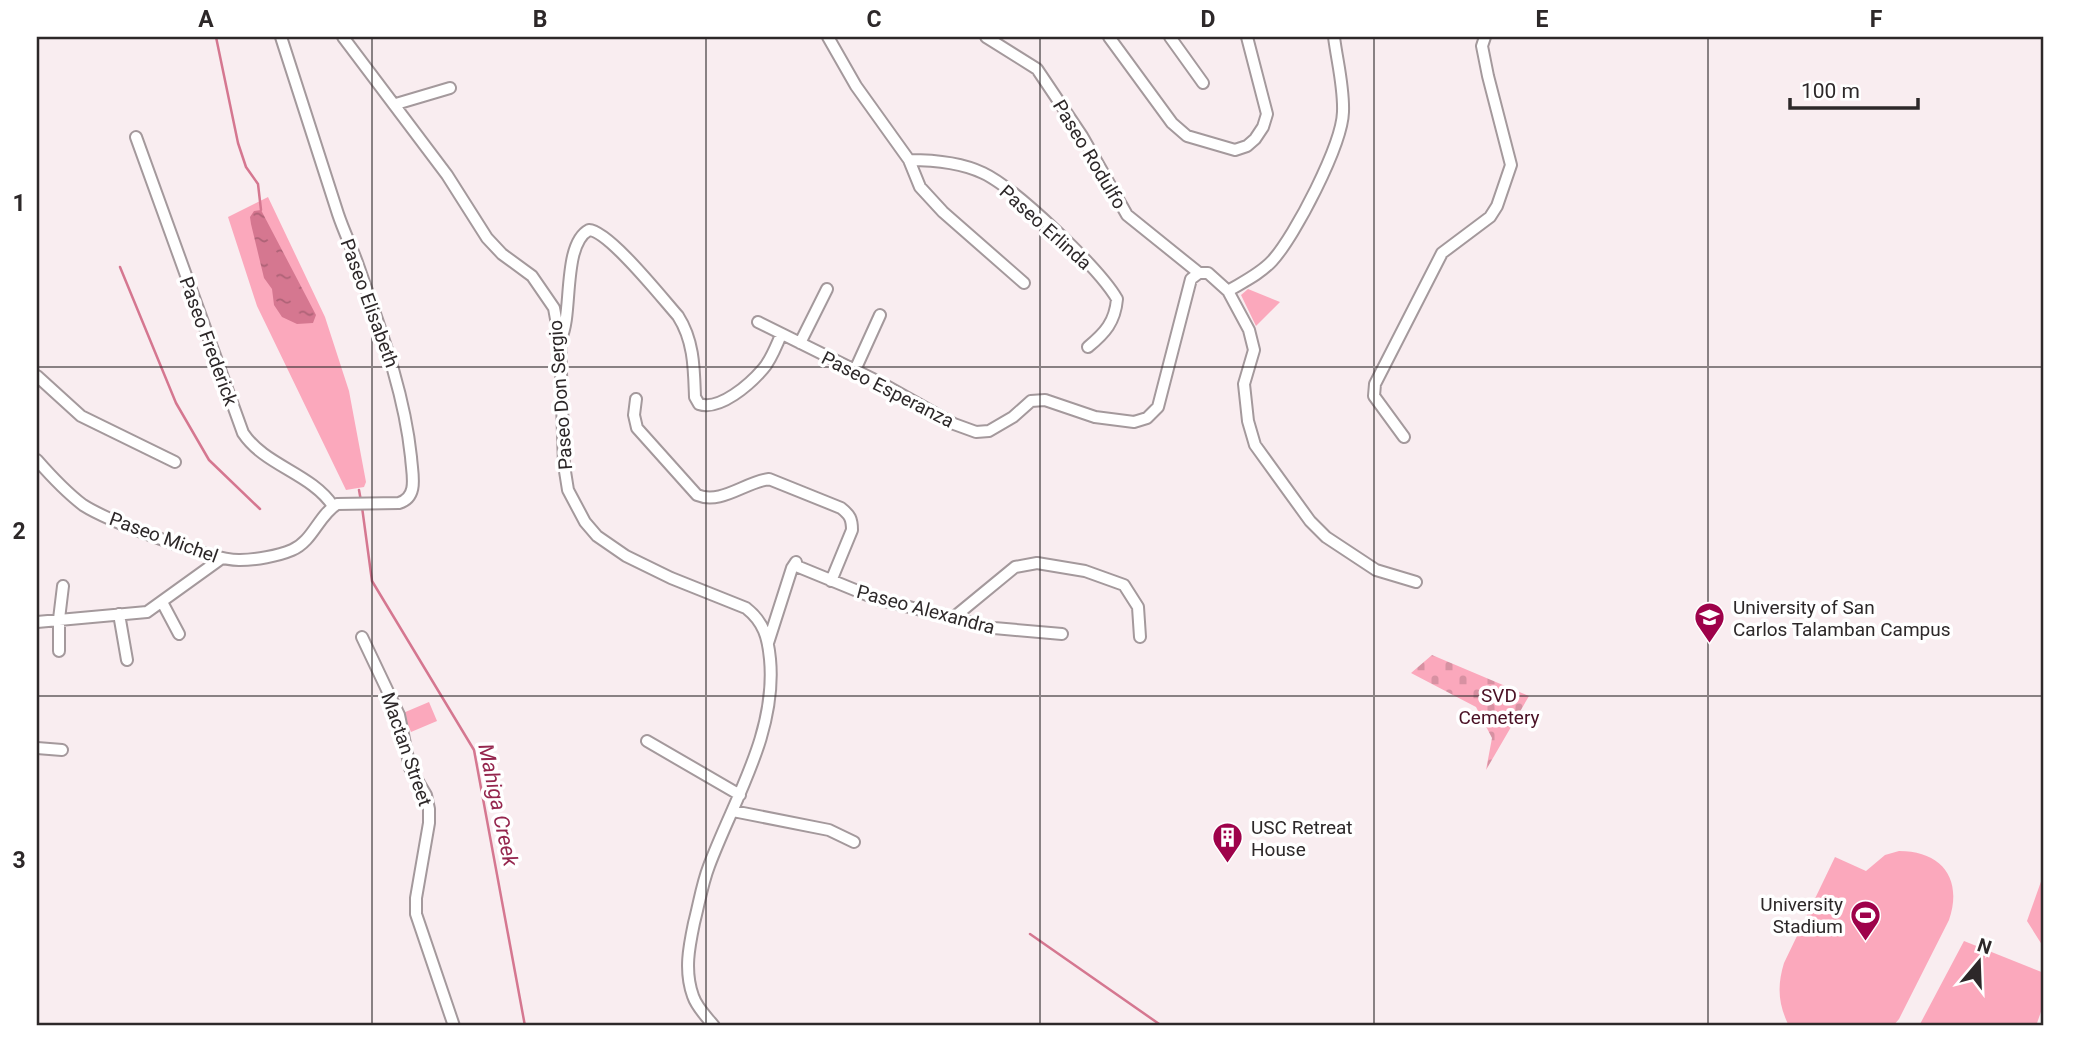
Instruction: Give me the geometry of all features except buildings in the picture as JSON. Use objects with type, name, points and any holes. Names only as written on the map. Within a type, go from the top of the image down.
[{"type":"street","name":"Paseo Elisabeth","points":[[281,37],[339,217],[393,365],[403,402],[412,468],[412,493],[405,501],[340,503],[333,506]]},
{"type":"street","name":"Paseo Don Sergio","points":[[343,37],[447,175],[487,238],[502,254],[525,269],[546,294],[556,318],[560,341],[564,465],[568,490],[585,522],[597,536],[626,556],[671,578],[746,608],[760,622],[768,643],[771,676],[770,704],[766,720],[740,795],[704,878],[688,949],[689,980],[693,997],[714,1026]]},
{"type":"street","points":[[828,37],[856,86],[909,160],[920,187],[943,212],[1024,283]]},
{"type":"street","name":"Paseo Rodulfo","points":[[986,37],[1037,69],[1082,136],[1127,215],[1199,273],[1208,273],[1228,291],[1249,330],[1254,350],[1244,384],[1248,421],[1255,445],[1310,521],[1326,537],[1376,570],[1416,582]]},
{"type":"street","points":[[1108,37],[1171,123],[1187,136],[1235,150],[1247,146],[1255,139],[1264,127],[1267,114],[1248,37]]},
{"type":"street","points":[[1170,37],[1202,83]]},
{"type":"street","points":[[1228,291],[1269,264],[1280,251],[1302,218],[1323,174],[1339,132],[1343,112],[1334,37]]},
{"type":"street","points":[[1404,437],[1374,396],[1375,384],[1442,253],[1489,217],[1497,206],[1511,165],[1484,56],[1482,46],[1485,37]]},
{"type":"street","points":[[396,104],[450,88]]},
{"type":"street","name":"Paseo Frederick","points":[[136,137],[243,433],[260,452],[323,492],[333,506]]},
{"type":"street","name":"Paseo Erlinda","points":[[909,160],[958,164],[984,173],[1024,203],[1087,262],[1116,299],[1109,328],[1088,347]]},
{"type":"street","points":[[560,341],[566,325],[568,288],[575,254],[584,233],[589,230],[603,234],[616,247],[685,327],[691,344],[695,397],[699,404],[706,407],[716,404],[747,384],[765,368],[781,335]]},
{"type":"street","name":"Paseo Esperanza","points":[[758,322],[855,370],[954,424],[976,432],[989,431],[1013,417],[1031,401],[1045,400],[1094,417],[1134,422],[1147,418],[1158,407],[1191,279],[1199,273]]},
{"type":"street","points":[[800,343],[827,289]]},
{"type":"street","points":[[855,370],[880,315]]},
{"type":"street","points":[[37,376],[81,416],[175,462]]},
{"type":"street","points":[[636,400],[634,415],[637,428],[697,495],[707,499],[724,495],[758,480],[769,479],[841,508],[849,514],[852,530],[831,581]]},
{"type":"street","name":"Paseo Michel","points":[[37,460],[85,506],[149,534],[222,558],[240,560],[295,549],[333,506]]},
{"type":"street","points":[[37,622],[147,612],[222,558]]},
{"type":"street","name":"Paseo Alexandra","points":[[768,643],[795,563],[877,599],[994,628],[1062,634]]},
{"type":"street","points":[[953,618],[1015,567],[1037,563],[1085,571],[1124,585],[1138,607],[1140,638]]},
{"type":"street","points":[[59,651],[63,586]]},
{"type":"street","points":[[162,602],[179,634]]},
{"type":"street","points":[[119,614],[127,660]]},
{"type":"street","name":"Mactan Street","points":[[362,637],[399,715],[405,755],[426,795],[429,824],[416,898],[416,914],[454,1026]]},
{"type":"street","points":[[647,741],[740,795]]},
{"type":"street","points":[[37,748],[62,750]]},
{"type":"street","points":[[733,811],[829,830],[854,842]]},
{"type":"green space","points":[[268,197],[325,317],[349,391],[366,482],[364,487],[346,490],[257,306],[228,217]]},
{"type":"green space","points":[[1248,289],[1280,302],[1256,326],[1241,295]]},
{"type":"green space","name":"SVD Cemetery","points":[[1432,655],[1529,696],[1486,770],[1492,738],[1476,707],[1411,673]]},
{"type":"green space","points":[[429,702],[437,721],[411,732],[403,713]]},
{"type":"green space","name":"University Stadium","points":[[1899,851],[1927,856],[1945,870],[1951,880],[1953,905],[1949,920],[1899,1019],[1893,1026],[1789,1026],[1780,995],[1784,963],[1835,857],[1866,871],[1885,855]]},
{"type":"green space","points":[[2044,873],[2044,948],[2027,921]]},
{"type":"green space","points":[[1964,941],[2044,973],[2044,1003],[2036,1026],[1919,1026]]},
{"type":"water","points":[[261,210],[316,315],[313,323],[297,324],[282,317],[274,305],[272,289],[264,278],[250,217],[254,211]]},
{"type":"waterway","points":[[216,37],[238,143],[246,167],[258,184],[261,210]]},
{"type":"waterway","points":[[120,267],[176,403],[209,460],[260,509]]},
{"type":"waterway","name":"Mahiga Creek","points":[[359,490],[361,501]]},
{"type":"waterway","name":"Mahiga Creek","points":[[362,507],[372,581],[474,750],[525,1026]]},
{"type":"waterway","points":[[1030,934],[1162,1026]]},
{"type":"place","name":"University of San Carlos Talamban Campus","points":[[1710,645]]},
{"type":"place","name":"USC Retreat House","points":[[1228,865]]},
{"type":"place","name":"University Stadium","points":[[1866,942]]}]
